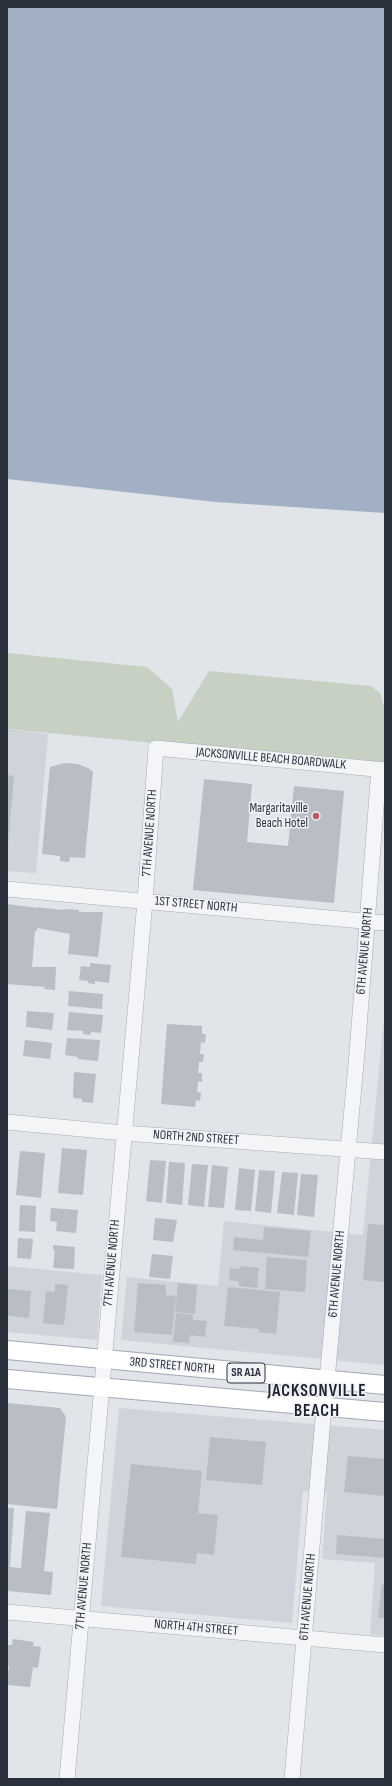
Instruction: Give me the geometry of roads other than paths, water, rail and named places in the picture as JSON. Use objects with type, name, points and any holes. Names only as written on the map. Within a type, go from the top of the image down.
[{"type":"main road","name":"3RD STREET NORTH","points":[[7,1350],[385,1385]]},
{"type":"main road","name":"3RD STREET NORTH","points":[[7,1379],[385,1412]]},
{"type":"street","name":"JACKSONVILLE BEACH BOARDWALK","points":[[156,748],[382,769]]},
{"type":"street","name":"7TH AVENUE NORTH","points":[[67,1779],[145,901],[156,748]]},
{"type":"street","name":"6TH AVENUE NORTH","points":[[292,1779],[382,769]]},
{"type":"street","name":"1ST STREET NORTH","points":[[7,889],[385,923]]},
{"type":"street","name":"NORTH 2ND STREET","points":[[7,1122],[124,1133],[348,1148],[385,1152]]},
{"type":"street","name":"NORTH 4TH STREET","points":[[7,1612],[385,1645]]},
{"type":"water","points":[[7,7],[385,7],[385,513],[216,502],[7,479]]},
{"type":"place","name":"Margaritaville Beach Hotel","points":[[316,816]]},
{"type":"district","name":"JACKSONVILLE BEACH","points":[[317,1402]]}]
